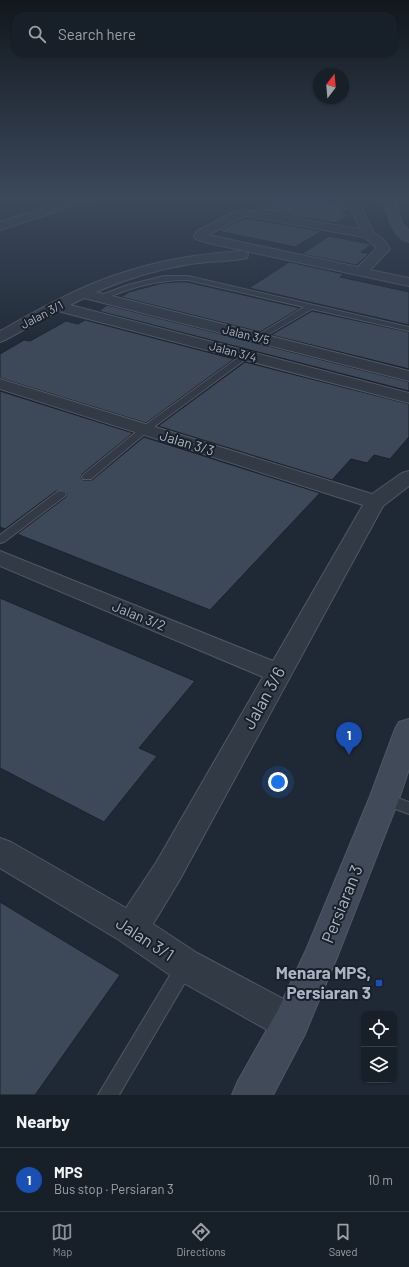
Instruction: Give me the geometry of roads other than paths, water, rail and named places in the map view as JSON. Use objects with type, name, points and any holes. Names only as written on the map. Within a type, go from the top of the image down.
[{"type":"street","points":[[260,250],[409,282]]},
{"type":"street","points":[[361,271],[383,250]]},
{"type":"street","name":"Jalan 3/1","points":[[0,337],[57,306],[90,296],[105,284],[148,270],[214,256],[278,254]]},
{"type":"street","name":"Jalan 3/5","points":[[90,296],[409,376]]},
{"type":"street","name":"Jalan 3/4","points":[[57,306],[408,397]]},
{"type":"street","name":"Jalan 3/3","points":[[0,384],[375,502]]},
{"type":"street","name":"Jalan 3/6","points":[[131,929],[168,871],[375,502],[409,477]]},
{"type":"street","name":"Jalan 3/2","points":[[0,558],[278,673]]},
{"type":"street","name":"Persiaran 3","points":[[252,1095],[291,1023],[321,955],[397,804],[409,729]]},
{"type":"street","name":"Jalan 3/1","points":[[0,852],[131,929],[186,965],[291,1023]]},
{"type":"lane","points":[[90,296],[157,279],[173,277],[188,278],[409,328]]},
{"type":"lane","points":[[259,338],[311,306]]},
{"type":"lane","points":[[87,477],[144,430],[246,356]]},
{"type":"lane","points":[[0,540],[61,494]]},
{"type":"lane","points":[[108,1095],[186,965]]},
{"type":"place","name":"MPS","points":[[349,755]]},
{"type":"place","name":"Menara MPS, Persiaran 3","points":[[379,983]]}]
